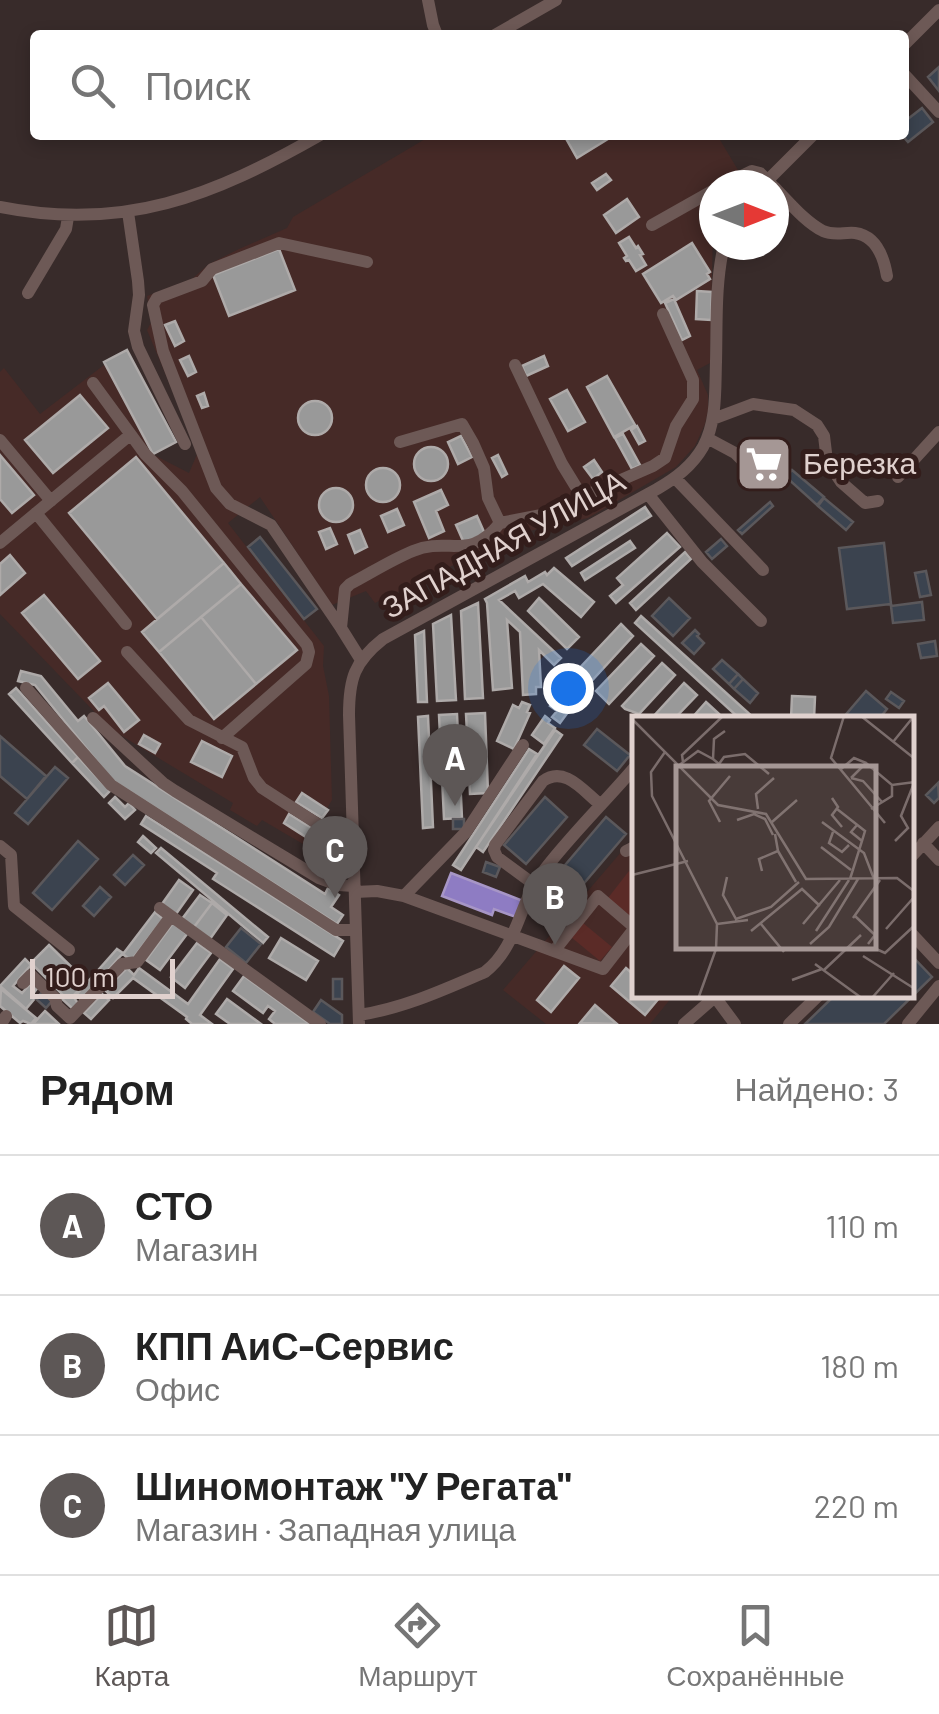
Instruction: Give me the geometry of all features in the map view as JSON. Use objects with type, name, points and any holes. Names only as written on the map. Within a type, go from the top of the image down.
[{"type":"street","points":[[428,0],[436,30]]},
{"type":"street","points":[[504,30],[556,0]]},
{"type":"street","points":[[909,40],[939,11]]},
{"type":"street","points":[[909,79],[939,112]]},
{"type":"street","points":[[0,207],[68,217],[128,212],[179,200],[234,180],[310,140]]},
{"type":"street","points":[[782,170],[809,140]]},
{"type":"street","points":[[652,225],[699,198]]},
{"type":"street","points":[[789,202],[821,230],[857,234],[875,244],[887,276]]},
{"type":"street","points":[[128,212],[139,295],[134,331],[138,348],[185,444]]},
{"type":"street","points":[[28,292],[66,229],[68,217]]},
{"type":"street","points":[[368,262],[278,243],[212,269],[202,281],[158,298],[154,305],[163,351],[216,488],[230,504],[271,526],[361,660],[353,674],[349,702],[359,1020],[399,1008],[484,972],[503,954],[513,937],[541,874],[632,770]]},
{"type":"street","name":"ЗАПАДНАЯ УЛИЦА","points":[[361,660],[371,648],[402,628],[648,494],[675,478],[693,461],[707,438],[712,419],[722,260]]},
{"type":"street","points":[[341,628],[345,589],[414,550],[468,546],[487,537],[500,523],[584,501],[665,458],[676,426],[692,398],[693,380],[663,314]]},
{"type":"street","points":[[515,365],[562,464],[596,523]]},
{"type":"street","points":[[93,384],[144,454],[182,491],[307,645],[306,664],[222,738]]},
{"type":"street","points":[[712,419],[754,404],[794,410],[824,436],[826,462],[841,482],[865,502],[878,501]]},
{"type":"street","points":[[400,442],[462,424],[484,468],[488,498],[500,523]]},
{"type":"street","points":[[898,476],[939,432]]},
{"type":"street","points":[[0,543],[130,435]]},
{"type":"street","points":[[707,438],[735,453],[764,482]]},
{"type":"street","points":[[0,440],[51,500]]},
{"type":"street","points":[[675,478],[763,570]]},
{"type":"street","points":[[648,494],[702,562],[761,621]]},
{"type":"street","points":[[36,513],[126,624]]},
{"type":"street","points":[[127,652],[179,712],[200,728],[242,748]]},
{"type":"street","points":[[26,688],[110,785],[336,930],[356,930]]},
{"type":"street","points":[[251,713],[242,748],[262,788],[330,832],[353,838]]},
{"type":"street","points":[[93,718],[163,783],[319,878],[354,889],[392,892],[603,969],[632,931]]},
{"type":"street","points":[[404,896],[466,832],[523,744]]},
{"type":"street","points":[[535,884],[494,850],[543,781],[551,776],[565,776],[601,805]]},
{"type":"street","points":[[914,854],[939,827]]},
{"type":"street","points":[[924,843],[939,860]]},
{"type":"street","points":[[0,846],[11,854],[14,906],[70,950]]},
{"type":"street","points":[[554,952],[598,896],[632,926]]},
{"type":"street","points":[[24,983],[31,976],[56,998],[57,1006],[70,1018],[122,964],[137,962],[166,912],[320,1024]]},
{"type":"street","points":[[914,936],[939,962]]},
{"type":"street","points":[[908,1024],[939,986]]},
{"type":"street","points":[[684,1024],[714,999]]},
{"type":"street","points":[[717,999],[735,1024]]},
{"type":"street","points":[[788,1024],[815,999]]},
{"type":"shaded area","points":[[424,140],[720,140],[738,170],[699,170],[699,260],[712,260],[710,363],[697,370],[708,395],[708,411],[695,446],[676,467],[588,518],[520,533],[375,603],[366,591],[332,605],[260,497],[228,523],[324,646],[332,800],[303,844],[262,820],[257,826],[230,810],[233,803],[112,730],[0,614],[0,372],[4,368],[40,414],[104,362],[127,350],[176,442],[154,455],[189,473],[198,452],[147,330],[152,321],[147,296],[192,279],[209,264],[287,228],[293,217]]},
{"type":"shaded area","points":[[632,839],[632,999],[670,999],[650,1024],[546,1024],[503,990]]},
{"type":"shaded area","points":[[629,871],[632,873],[632,918],[608,898]]},
{"type":"shaded area","points":[[583,923],[612,947],[600,961],[571,937]]},
{"type":"building: Торговля","points":[[770,446],[782,462],[765,475],[753,460]]},
{"type":"building: Офисы","points":[[451,873],[523,901],[516,917],[494,909],[492,915],[442,896]]},
{"type":"building: Промзона","points":[[567,140],[606,140],[577,158]]},
{"type":"building: Промзона","points":[[606,174],[611,180],[597,190],[592,183]]},
{"type":"building: Промзона","points":[[627,199],[639,217],[616,233],[604,215]]},
{"type":"building: Промзона","points":[[629,237],[643,254],[640,255],[646,265],[636,271],[624,258],[627,256],[619,243]]},
{"type":"building: Промзона","points":[[692,243],[699,260],[710,272],[710,279],[676,300],[673,296],[661,303],[643,274]]},
{"type":"building: Промзона","points":[[279,249],[295,290],[229,316],[213,275]]},
{"type":"building: Промзона","points":[[697,291],[712,292],[711,320],[696,319]]},
{"type":"building: Промзона","points":[[674,299],[690,336],[682,340],[665,303]]},
{"type":"building: Промзона","points":[[175,321],[184,341],[175,346],[165,325]]},
{"type":"building: Промзона","points":[[127,350],[176,442],[153,454],[104,362]]},
{"type":"building: Промзона","points":[[189,356],[196,372],[188,376],[180,360]]},
{"type":"building: Промзона","points":[[544,356],[548,366],[526,376],[522,366]]},
{"type":"building: Промзона","points":[[607,376],[635,425],[614,437],[587,387]]},
{"type":"building: Промзона","points":[[567,390],[585,422],[568,431],[550,399]]},
{"type":"building: Промзона","points":[[204,393],[208,406],[202,408],[197,396]]},
{"type":"building: Промзона","points":[[80,395],[108,428],[53,473],[25,440]]},
{"type":"building: Промзона","points":[[315,401],[327,406],[332,418],[327,430],[315,435],[303,430],[298,418],[303,406]]},
{"type":"building: Промзона","points":[[637,426],[645,441],[639,444],[631,430]]},
{"type":"building: Промзона","points":[[623,434],[640,465],[632,469],[615,438]]},
{"type":"building: Промзона","points":[[461,436],[472,457],[458,464],[448,442]]},
{"type":"building: Промзона","points":[[431,447],[443,452],[448,464],[443,476],[431,481],[419,476],[414,464],[419,452]]},
{"type":"building: Промзона","points":[[0,455],[34,495],[12,513],[0,499]]},
{"type":"building: Промзона","points":[[498,455],[507,474],[502,477],[492,458]]},
{"type":"building: Промзона","points":[[136,457],[224,563],[157,619],[69,513]]},
{"type":"building: Промзона","points":[[594,460],[602,472],[593,479],[584,467]]},
{"type":"building: Промзона","points":[[383,468],[395,473],[400,485],[395,497],[383,502],[371,497],[366,485],[371,473]]},
{"type":"building: Промзона","points":[[336,488],[348,493],[353,505],[348,517],[336,522],[324,517],[319,505],[324,493]]},
{"type":"building: Промзона","points":[[441,490],[448,505],[436,511],[444,531],[429,538],[414,502]]},
{"type":"building: Промзона","points":[[645,507],[651,516],[572,566],[566,558]]},
{"type":"building: Промзона","points":[[397,509],[404,525],[388,532],[381,516]]},
{"type":"building: Промзона","points":[[477,516],[485,534],[464,543],[456,525]]},
{"type":"building: Промзона","points":[[330,528],[337,544],[326,549],[319,532]]},
{"type":"building: Промзона","points":[[360,530],[367,547],[355,553],[348,535]]},
{"type":"building: Промзона","points":[[667,533],[680,547],[616,603],[610,596],[623,585],[617,578]]},
{"type":"building: Промзона","points":[[630,541],[635,548],[585,580],[581,573]]},
{"type":"building: Промзона","points":[[685,552],[691,559],[636,610],[630,603]]},
{"type":"building: Промзона","points":[[10,555],[25,573],[0,595],[0,564]]},
{"type":"building: Промзона","points":[[224,563],[241,584],[159,652],[142,632]]},
{"type":"building: Промзона","points":[[554,568],[594,602],[581,617],[543,584],[519,598],[515,591],[499,600],[561,658],[554,665],[539,650],[541,687],[536,687],[536,694],[523,695],[520,632],[507,620],[512,688],[493,690],[485,599],[525,576],[528,582]]},
{"type":"building: Промзона","points":[[241,584],[297,650],[256,684],[201,617]]},
{"type":"building: Промзона","points":[[44,595],[100,661],[78,679],[22,613]]},
{"type":"building: Промзона","points":[[539,598],[579,637],[567,649],[528,611]]},
{"type":"building: Промзона","points":[[478,603],[483,698],[465,699],[461,611]]},
{"type":"building: Промзона","points":[[451,615],[456,700],[437,701],[433,624]]},
{"type":"building: Промзона","points":[[641,616],[752,716],[737,716],[635,623]]},
{"type":"building: Промзона","points":[[201,617],[256,684],[214,719],[159,652]]},
{"type":"building: Промзона","points":[[621,624],[633,636],[587,686],[574,674]]},
{"type":"building: Промзона","points":[[424,631],[427,702],[418,702],[415,635]]},
{"type":"building: Промзона","points":[[641,644],[654,656],[609,704],[596,691]]},
{"type":"building: Промзона","points":[[662,663],[675,675],[639,714],[625,709],[622,706]]},
{"type":"building: Промзона","points":[[21,671],[41,676],[78,721],[84,716],[125,766],[325,894],[328,888],[339,895],[331,907],[343,915],[337,924],[112,780],[35,685],[18,681]]},
{"type":"building: Промзона","points":[[568,674],[579,682],[575,688],[582,693],[560,723],[552,717],[557,711],[550,706]]},
{"type":"building: Промзона","points":[[108,683],[139,720],[124,732],[104,706],[99,710],[89,698]]},
{"type":"building: Промзона","points":[[684,683],[697,695],[677,716],[654,716]]},
{"type":"building: Промзона","points":[[16,688],[78,757],[72,763],[9,694]]},
{"type":"building: Промзона","points":[[792,696],[815,697],[814,716],[791,716]]},
{"type":"building: Промзона","points":[[522,702],[530,705],[530,713],[514,749],[497,741],[513,705],[519,708]]},
{"type":"building: Промзона","points":[[706,702],[719,714],[717,716],[694,716]]},
{"type":"building: Промзона","points":[[485,713],[488,793],[470,794],[466,714]]},
{"type":"building: Промзона","points":[[457,714],[462,818],[444,819],[439,715]]},
{"type":"building: Промзона","points":[[428,716],[433,827],[423,828],[418,717]]},
{"type":"building: Промзона","points":[[545,716],[555,728],[544,744],[532,735]]},
{"type":"building: Промзона","points":[[555,730],[562,735],[483,852],[476,847]]},
{"type":"building: Промзона","points":[[144,735],[160,744],[155,753],[139,744]]},
{"type":"building: Промзона","points":[[202,741],[232,756],[222,777],[191,762]]},
{"type":"building: Промзона","points":[[529,749],[537,754],[461,870],[453,865]]},
{"type":"building: Промзона","points":[[78,757],[110,791],[104,797],[72,763]]},
{"type":"building: Промзона","points":[[302,793],[328,810],[322,818],[296,802]]},
{"type":"building: Промзона","points":[[115,797],[135,810],[125,819],[109,803]]},
{"type":"building: Промзона","points":[[289,814],[315,830],[309,839],[284,823]]},
{"type":"building: Промзона","points":[[146,816],[343,941],[334,956],[213,879],[217,873],[141,824]]},
{"type":"building: Промзона","points":[[143,836],[156,848],[151,853],[138,842]]},
{"type":"building: Промзона","points":[[161,848],[268,937],[263,943],[156,853]]},
{"type":"building: Промзона","points":[[179,880],[193,890],[176,914],[162,904]]},
{"type":"building: Промзона","points":[[200,895],[212,903],[194,927],[182,919]]},
{"type":"building: Промзона","points":[[212,903],[227,915],[210,939],[194,927]]},
{"type":"building: Промзона","points":[[155,912],[163,919],[131,961],[123,954]]},
{"type":"building: Промзона","points":[[173,923],[187,934],[160,970],[146,960]]},
{"type":"building: Промзона","points":[[281,938],[318,961],[306,980],[269,958]]},
{"type":"building: Промзона","points":[[197,943],[211,953],[185,988],[171,977]]},
{"type":"building: Промзона","points":[[49,945],[87,982],[73,996],[79,1005],[74,1010],[31,963]]},
{"type":"building: Промзона","points":[[117,949],[123,953],[82,1000],[76,995]]},
{"type":"building: Промзона","points":[[25,959],[31,965],[13,986],[22,993],[32,982],[38,987],[33,994],[36,997],[26,1009],[0,986]]},
{"type":"building: Промзона","points":[[220,959],[233,969],[200,1015],[212,1024],[192,1024],[133,978],[113,998],[105,990],[127,968],[134,975],[139,968],[188,1004]]},
{"type":"building: Промзона","points":[[564,966],[579,978],[551,1012],[537,1000]]},
{"type":"building: Промзона","points":[[626,968],[632,973],[632,999],[658,999],[645,1015],[611,986]]},
{"type":"building: Промзона","points":[[244,976],[310,1024],[275,1024],[269,1019],[275,1011],[268,1006],[263,1013],[233,991]]},
{"type":"building: Промзона","points":[[1,989],[36,1018],[31,1024],[20,1023],[0,1006]]},
{"type":"building: Промзона","points":[[102,994],[109,1000],[91,1019],[84,1013]]},
{"type":"building: Промзона","points":[[227,999],[261,1024],[230,1024],[216,1014]]},
{"type":"building: Промзона","points":[[595,1005],[617,1024],[580,1023]]},
{"type":"building: Промзона","points":[[45,1011],[59,1024],[33,1024]]},
{"type":"building: Прочее","points":[[939,67],[939,91],[928,77]]},
{"type":"building: Прочее","points":[[922,108],[933,122],[908,142],[909,118]]},
{"type":"building: Прочее","points":[[792,470],[824,497],[817,505],[786,477]]},
{"type":"building: Прочее","points":[[824,498],[853,522],[846,530],[818,506]]},
{"type":"building: Прочее","points":[[770,502],[773,506],[742,534],[738,530]]},
{"type":"building: Прочее","points":[[260,537],[317,609],[304,619],[248,547]]},
{"type":"building: Прочее","points":[[721,539],[727,546],[712,559],[706,552]]},
{"type":"building: Прочее","points":[[884,543],[891,604],[847,609],[839,548]]},
{"type":"building: Прочее","points":[[926,571],[931,595],[920,597],[915,573]]},
{"type":"building: Прочее","points":[[669,598],[690,618],[673,636],[652,616]]},
{"type":"building: Прочее","points":[[922,602],[924,620],[893,623],[891,606]]},
{"type":"building: Прочее","points":[[695,630],[704,643],[694,654],[682,643]]},
{"type":"building: Прочее","points":[[935,641],[937,656],[921,658],[918,644]]},
{"type":"building: Прочее","points":[[722,660],[738,674],[729,684],[713,669]]},
{"type":"building: Прочее","points":[[738,674],[743,679],[734,689],[729,684]]},
{"type":"building: Прочее","points":[[743,679],[758,693],[750,703],[734,689]]},
{"type":"building: Прочее","points":[[866,691],[887,709],[881,716],[845,716]]},
{"type":"building: Прочее","points":[[891,692],[904,701],[899,708],[886,699]]},
{"type":"building: Прочее","points":[[597,729],[630,755],[617,771],[584,745]]},
{"type":"building: Прочее","points":[[0,736],[46,776],[27,799],[0,776]]},
{"type":"building: Прочее","points":[[55,767],[68,778],[28,824],[15,813]]},
{"type":"building: Прочее","points":[[938,783],[939,798],[934,803],[926,795]]},
{"type":"building: Прочее","points":[[545,797],[567,817],[526,864],[504,845]]},
{"type":"building: Прочее","points":[[606,817],[626,834],[568,902],[548,885]]},
{"type":"building: Прочее","points":[[453,819],[464,819],[464,829],[453,829]]},
{"type":"building: Прочее","points":[[78,841],[98,859],[52,910],[33,893]]},
{"type":"building: Прочее","points":[[133,855],[144,865],[125,885],[114,875]]},
{"type":"building: Прочее","points":[[486,862],[500,867],[496,877],[483,872]]},
{"type":"building: Прочее","points":[[100,887],[111,897],[94,916],[83,906]]},
{"type":"building: Прочее","points":[[551,895],[563,906],[556,913],[544,902]]},
{"type":"building: Прочее","points":[[241,928],[261,944],[246,963],[226,947]]},
{"type":"building: Прочее","points":[[914,958],[932,977],[914,995]]},
{"type":"building: Прочее","points":[[333,979],[342,979],[342,999],[333,999]]},
{"type":"building: Прочее","points":[[42,992],[52,1001],[46,1008],[36,999]]},
{"type":"building: Прочее","points":[[831,999],[910,999],[884,1024],[805,1024]]},
{"type":"building: Прочее","points":[[321,1000],[342,1015],[342,1024],[330,1024],[313,1012]]},
{"type":"place","name":"Березка","points":[[764,464]]},
{"type":"place","name":"СТО","points":[[455,806]]},
{"type":"place","name":"Шиномонтаж \"У Регата\"","points":[[335,898]]},
{"type":"place","name":"КПП АиС-Сервис","points":[[555,945]]}]
